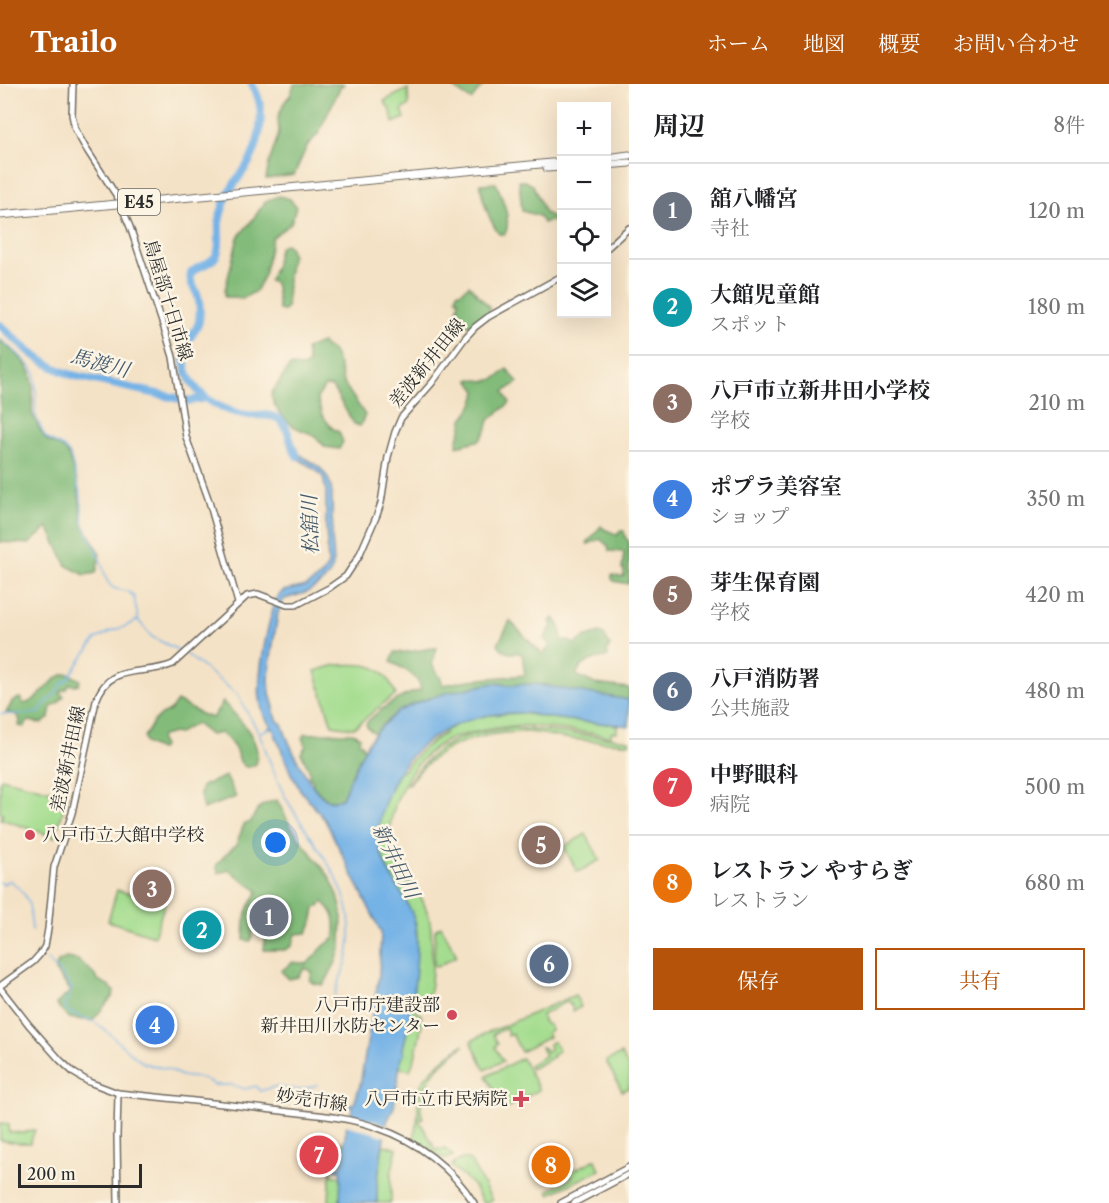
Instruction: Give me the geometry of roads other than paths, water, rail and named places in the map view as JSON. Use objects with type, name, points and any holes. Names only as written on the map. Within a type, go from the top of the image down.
[{"type":"highway","points":[[611,159],[629,157]]},
{"type":"highway","name":"E45","points":[[0,215],[557,162]]},
{"type":"highway","points":[[611,165],[629,164]]},
{"type":"highway","name":"E45","points":[[431,175],[557,167]]},
{"type":"main road","name":"鳥屋部十日市線","points":[[73,84],[72,115],[75,129],[112,189],[130,227],[170,345],[186,437],[208,498],[238,603]]},
{"type":"main road","points":[[611,244],[629,228]]},
{"type":"main road","name":"差波新井田線","points":[[0,987],[33,962],[45,946],[54,867],[72,813],[94,709],[101,689],[117,675],[160,669],[173,664],[243,598],[258,594],[292,606],[339,582],[346,576],[352,569],[377,515],[388,457],[398,423],[406,411],[440,374],[475,327],[557,278]]},
{"type":"main road","name":"妙売市線","points":[[0,987],[60,1060],[74,1073],[89,1082],[118,1093],[339,1119],[377,1127],[419,1148],[443,1166],[465,1189],[474,1203]]},
{"type":"main road","points":[[118,1093],[118,1203]]},
{"type":"main road","points":[[561,1203],[629,1167]]},
{"type":"main road","points":[[574,1203],[629,1174]]},
{"type":"water","points":[[294,446],[301,456],[319,467],[329,479],[332,494],[333,565],[329,575],[313,588],[283,600],[278,613],[270,663],[270,694],[274,712],[282,724],[294,753],[307,778],[321,796],[328,800],[342,799],[367,744],[397,712],[446,693],[494,683],[535,684],[629,700],[629,726],[521,713],[481,717],[462,723],[444,731],[413,754],[400,770],[391,787],[381,817],[379,840],[382,857],[412,913],[417,941],[417,959],[413,999],[403,1048],[404,1055],[401,1058],[394,1107],[387,1122],[382,1150],[377,1203],[340,1203],[341,1170],[334,1169],[334,1167],[341,1167],[346,1129],[353,1107],[344,1105],[345,1103],[354,1104],[360,1085],[379,975],[381,932],[325,820],[301,791],[291,774],[273,729],[268,728],[271,726],[263,714],[260,695],[263,651],[277,598],[283,591],[307,586],[322,575],[328,565],[326,492],[323,477],[297,458],[289,447]]},
{"type":"waterway","name":"松舘川","points":[[252,84],[260,109],[257,142],[252,157],[231,188],[223,206],[215,258],[191,273],[191,281],[200,307],[198,325],[186,345],[185,363],[194,385],[212,402],[235,412],[248,415],[268,415],[283,422],[297,456]]},
{"type":"waterway","name":"馬渡川","points":[[0,325],[41,360],[72,375],[189,401],[205,398]]},
{"type":"waterway","points":[[0,339],[15,351],[35,374],[35,414],[46,438],[64,448],[70,455],[81,497],[83,523],[100,559],[107,581],[113,588],[129,592],[134,597],[138,619]]},
{"type":"waterway","points":[[0,714],[39,713],[62,684],[69,679],[96,639],[138,620],[152,637],[182,652]]},
{"type":"waterway","points":[[186,654],[237,694],[259,733],[269,728]]},
{"type":"waterway","points":[[259,733],[285,797],[329,866],[345,898],[349,915],[349,946],[347,960],[335,995]]},
{"type":"waterway","points":[[0,882],[3,884],[11,881],[27,898],[32,931]]},
{"type":"waterway","points":[[47,960],[72,989],[64,1006],[67,1010],[96,1023],[144,1063],[168,1069],[182,1076],[201,1078],[214,1085],[232,1085],[245,1089],[256,1086],[260,1091],[274,1087],[300,1090],[317,1085]]},
{"type":"place","name":"八戸市立大館中学校","points":[[30,835]]},
{"type":"place","name":"芽生保育園","points":[[541,845]]},
{"type":"place","name":"八戸市立新井田小学校","points":[[152,889]]},
{"type":"place","name":"舘八幡宮","points":[[269,917]]},
{"type":"place","name":"大館児童館","points":[[202,930]]},
{"type":"place","name":"八戸消防署","points":[[549,964]]},
{"type":"place","name":"八戸市庁建設部 新井田川水防センター","points":[[452,1015]]},
{"type":"place","name":"ポプラ美容室","points":[[155,1025]]},
{"type":"place","name":"八戸市立市民病院","points":[[521,1099]]},
{"type":"place","name":"中野眼科","points":[[319,1155]]},
{"type":"place","name":"レストラン やすらぎ","points":[[551,1165]]},
{"type":"water label","name":"新井田川","points":[[396,861]]}]
